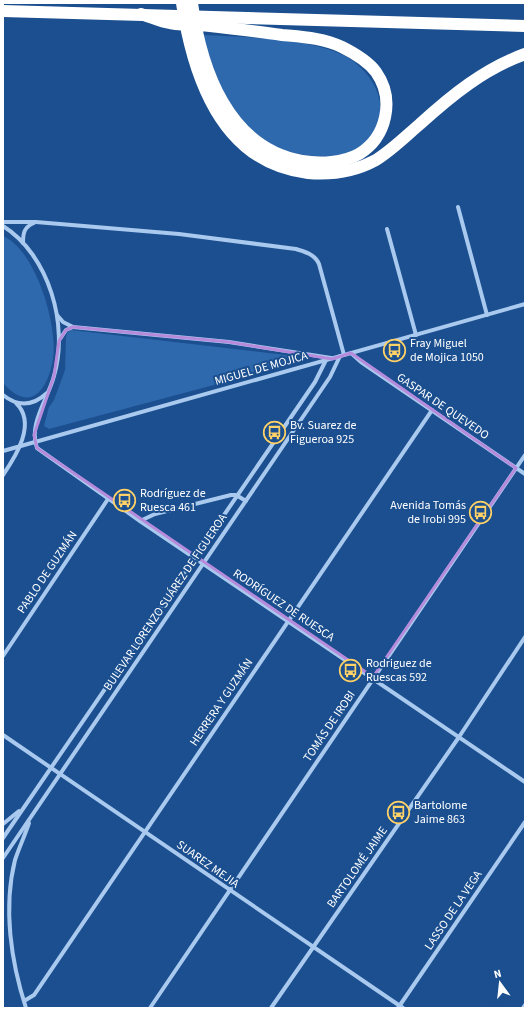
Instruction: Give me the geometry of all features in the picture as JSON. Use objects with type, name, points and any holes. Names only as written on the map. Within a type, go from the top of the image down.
[{"type":"highway","points":[[141,14],[170,23],[310,38],[341,46],[368,63],[375,71],[384,87],[387,100],[386,116],[379,134],[365,150],[357,155],[328,162],[297,160],[270,150],[250,136],[228,110],[212,83],[193,38],[182,3]]},
{"type":"highway","points":[[192,3],[193,38],[196,66],[217,113],[240,142],[259,156],[279,166],[315,173],[341,171],[374,160],[393,148],[460,89],[489,70],[525,54]]},
{"type":"highway","points":[[3,11],[525,26]]},
{"type":"street","points":[[458,207],[487,315]]},
{"type":"street","points":[[3,222],[36,222],[179,234],[296,249],[307,253],[317,259],[319,264],[342,356]]},
{"type":"street","points":[[24,243],[24,231],[27,226],[36,222]]},
{"type":"street","points":[[3,226],[24,243],[43,275],[56,312],[59,341],[54,376],[36,425],[34,436],[35,442]]},
{"type":"street","points":[[388,229],[416,335]]},
{"type":"street","name":"MIGUEL DE MOJICA","points":[[3,451],[525,304]]},
{"type":"street","points":[[56,312],[63,322],[73,327],[229,342],[332,359]]},
{"type":"street","points":[[59,341],[66,330],[73,327]]},
{"type":"street","name":"GASPAR DE QUEVEDO","points":[[351,353],[361,362],[525,474]]},
{"type":"street","name":"BULEVAR LORENZO SUÁREZ DE FIGUEROA","points":[[3,858],[330,377],[342,356]]},
{"type":"street","name":"BULEVAR LORENZO SUÁREZ DE FIGUEROA","points":[[3,838],[314,382],[326,360]]},
{"type":"street","points":[[16,403],[33,403],[48,392]]},
{"type":"street","points":[[3,395],[16,403],[23,411],[25,423],[19,447],[3,475]]},
{"type":"street","name":"HERRERA Y GUZMÁN","points":[[24,1001],[34,995],[432,410]]},
{"type":"street","name":"RODRÍGUEZ DE RUESCA","points":[[35,442],[41,452],[108,499],[373,677],[525,782]]},
{"type":"street","name":"TOMÁS DE IROBI","points":[[150,1008],[373,677],[525,455]]},
{"type":"street","points":[[140,521],[155,514],[231,495],[236,495],[246,501]]},
{"type":"street","name":"PABLO DE GUZMÁN","points":[[3,656],[108,499]]},
{"type":"street","name":"BARTOLOMÉ JAIME","points":[[271,1008],[459,737],[525,636]]},
{"type":"street","name":"SUAREZ MEJIA","points":[[3,735],[61,773],[400,1007]]},
{"type":"street","points":[[3,824],[24,807]]},
{"type":"street","points":[[26,1008],[14,959],[10,900],[16,859],[32,816]]},
{"type":"street","name":"LASSO DE LA VEGA","points":[[400,1007],[525,822]]},
{"type":"highlighted area","points":[[73,327],[229,342],[332,359],[351,353],[516,468],[373,677],[37,448],[34,435],[36,425],[54,376],[59,341],[66,330]]},
{"type":"shaded area","points":[[203,35],[274,39],[312,45],[329,49],[343,55],[367,74],[375,87],[380,100],[380,113],[377,126],[369,138],[356,149],[345,154],[332,156],[308,156],[280,148],[255,133],[234,111],[218,83]]},
{"type":"shaded area","points":[[3,236],[15,244],[35,272],[48,309],[52,328],[54,345],[51,370],[42,388],[36,394],[29,397],[22,397],[13,392],[3,383]]},
{"type":"shaded area","points":[[71,330],[294,356],[293,364],[49,429],[44,426],[49,407],[54,400],[65,370],[66,338],[67,333]]},
{"type":"place","name":"Fray Miguel de Mojica 1050","points":[[394,350]]},
{"type":"place","name":"Bv. Suarez de Figueroa 925","points":[[274,432]]},
{"type":"place","name":"Rodríguez de Ruesca 461","points":[[124,500]]},
{"type":"place","name":"Avenida Tomás de Irobi 995","points":[[481,512]]},
{"type":"place","name":"Rodriguez de Ruescas 592","points":[[351,670]]},
{"type":"place","name":"Bartolome Jaime 863","points":[[399,812]]}]
